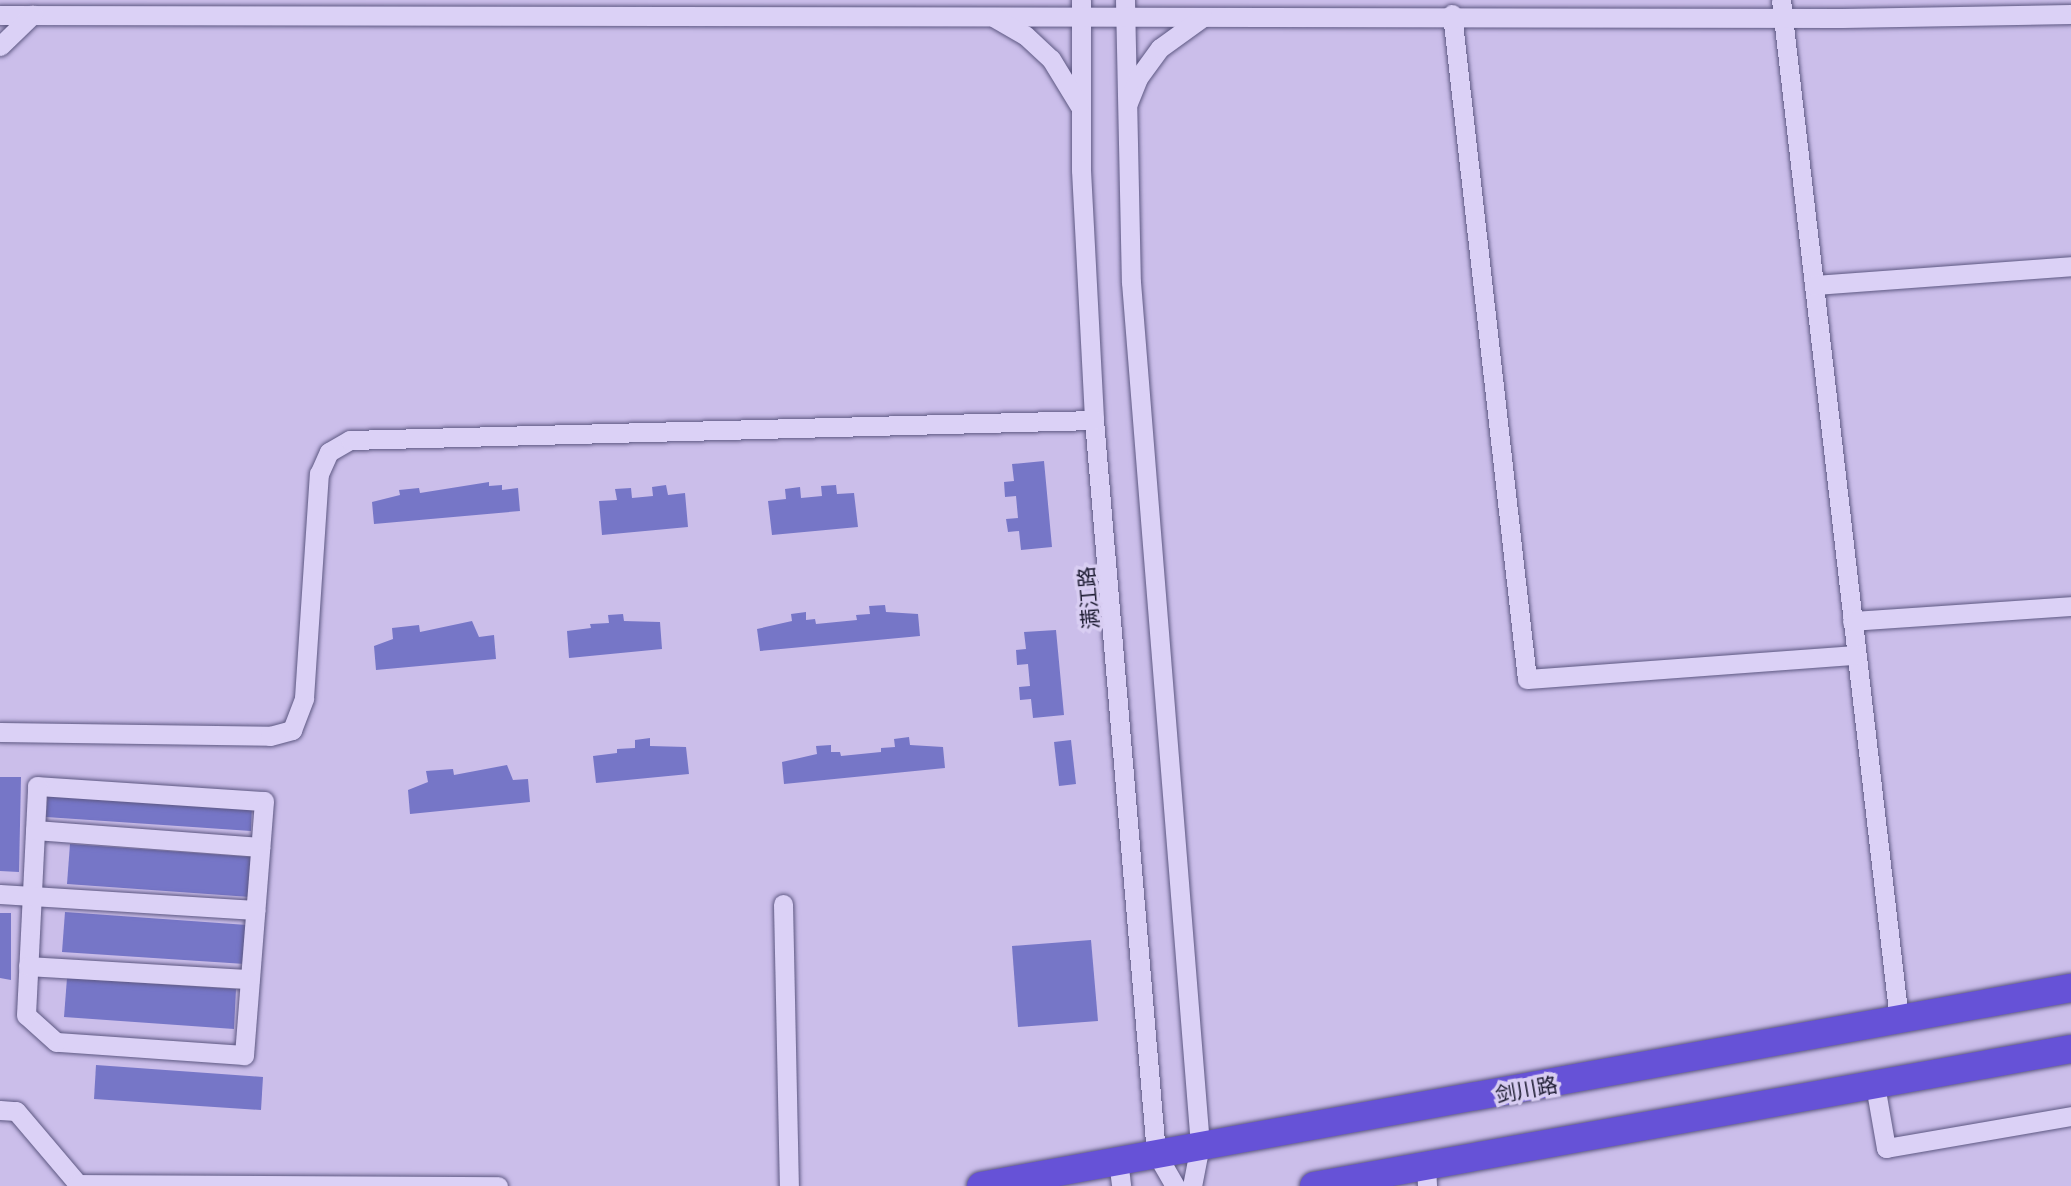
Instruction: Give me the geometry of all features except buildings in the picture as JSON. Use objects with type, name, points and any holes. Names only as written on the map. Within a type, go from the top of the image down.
[{"type":"highway","name":"剑川路","points":[[981,1186],[1120,1173],[1156,1153],[2071,988]]},
{"type":"highway","points":[[1314,1186],[1427,1176],[1875,1085],[2071,1049]]},
{"type":"street","points":[[0,15],[995,17],[1081,9],[1125,9],[1203,17],[1782,9],[2071,14]]},
{"type":"street","name":"满江路","points":[[1081,9],[1081,110],[1094,420],[1156,1153],[1175,1186]]},
{"type":"street","points":[[1125,9],[1125,114],[1140,425],[1200,1145],[1192,1186]]},
{"type":"street","points":[[1782,9],[1899,1020]]},
{"type":"street","points":[[1452,14],[1527,679],[1856,655]]},
{"type":"street","points":[[0,46],[32,15]]},
{"type":"street","points":[[995,17],[1025,35],[1051,59],[1081,110]]},
{"type":"street","points":[[1125,114],[1149,61],[1173,36],[1203,17]]},
{"type":"street","points":[[1814,285],[2071,266]]},
{"type":"street","points":[[0,732],[270,736],[292,730],[304,698],[319,474],[329,452],[350,440],[1094,420]]},
{"type":"street","points":[[1852,621],[2071,606]]},
{"type":"street","points":[[37,786],[264,801],[260,847],[244,1055],[56,1042],[26,1015],[37,786]]},
{"type":"street","points":[[34,830],[260,847]]},
{"type":"street","points":[[0,894],[255,910]]},
{"type":"street","points":[[783,904],[789,1186]]},
{"type":"street","points":[[28,966],[250,979]]},
{"type":"street","points":[[1875,1085],[1886,1148],[2071,1116]]},
{"type":"street","points":[[0,1110],[16,1111],[78,1184],[498,1186]]}]
